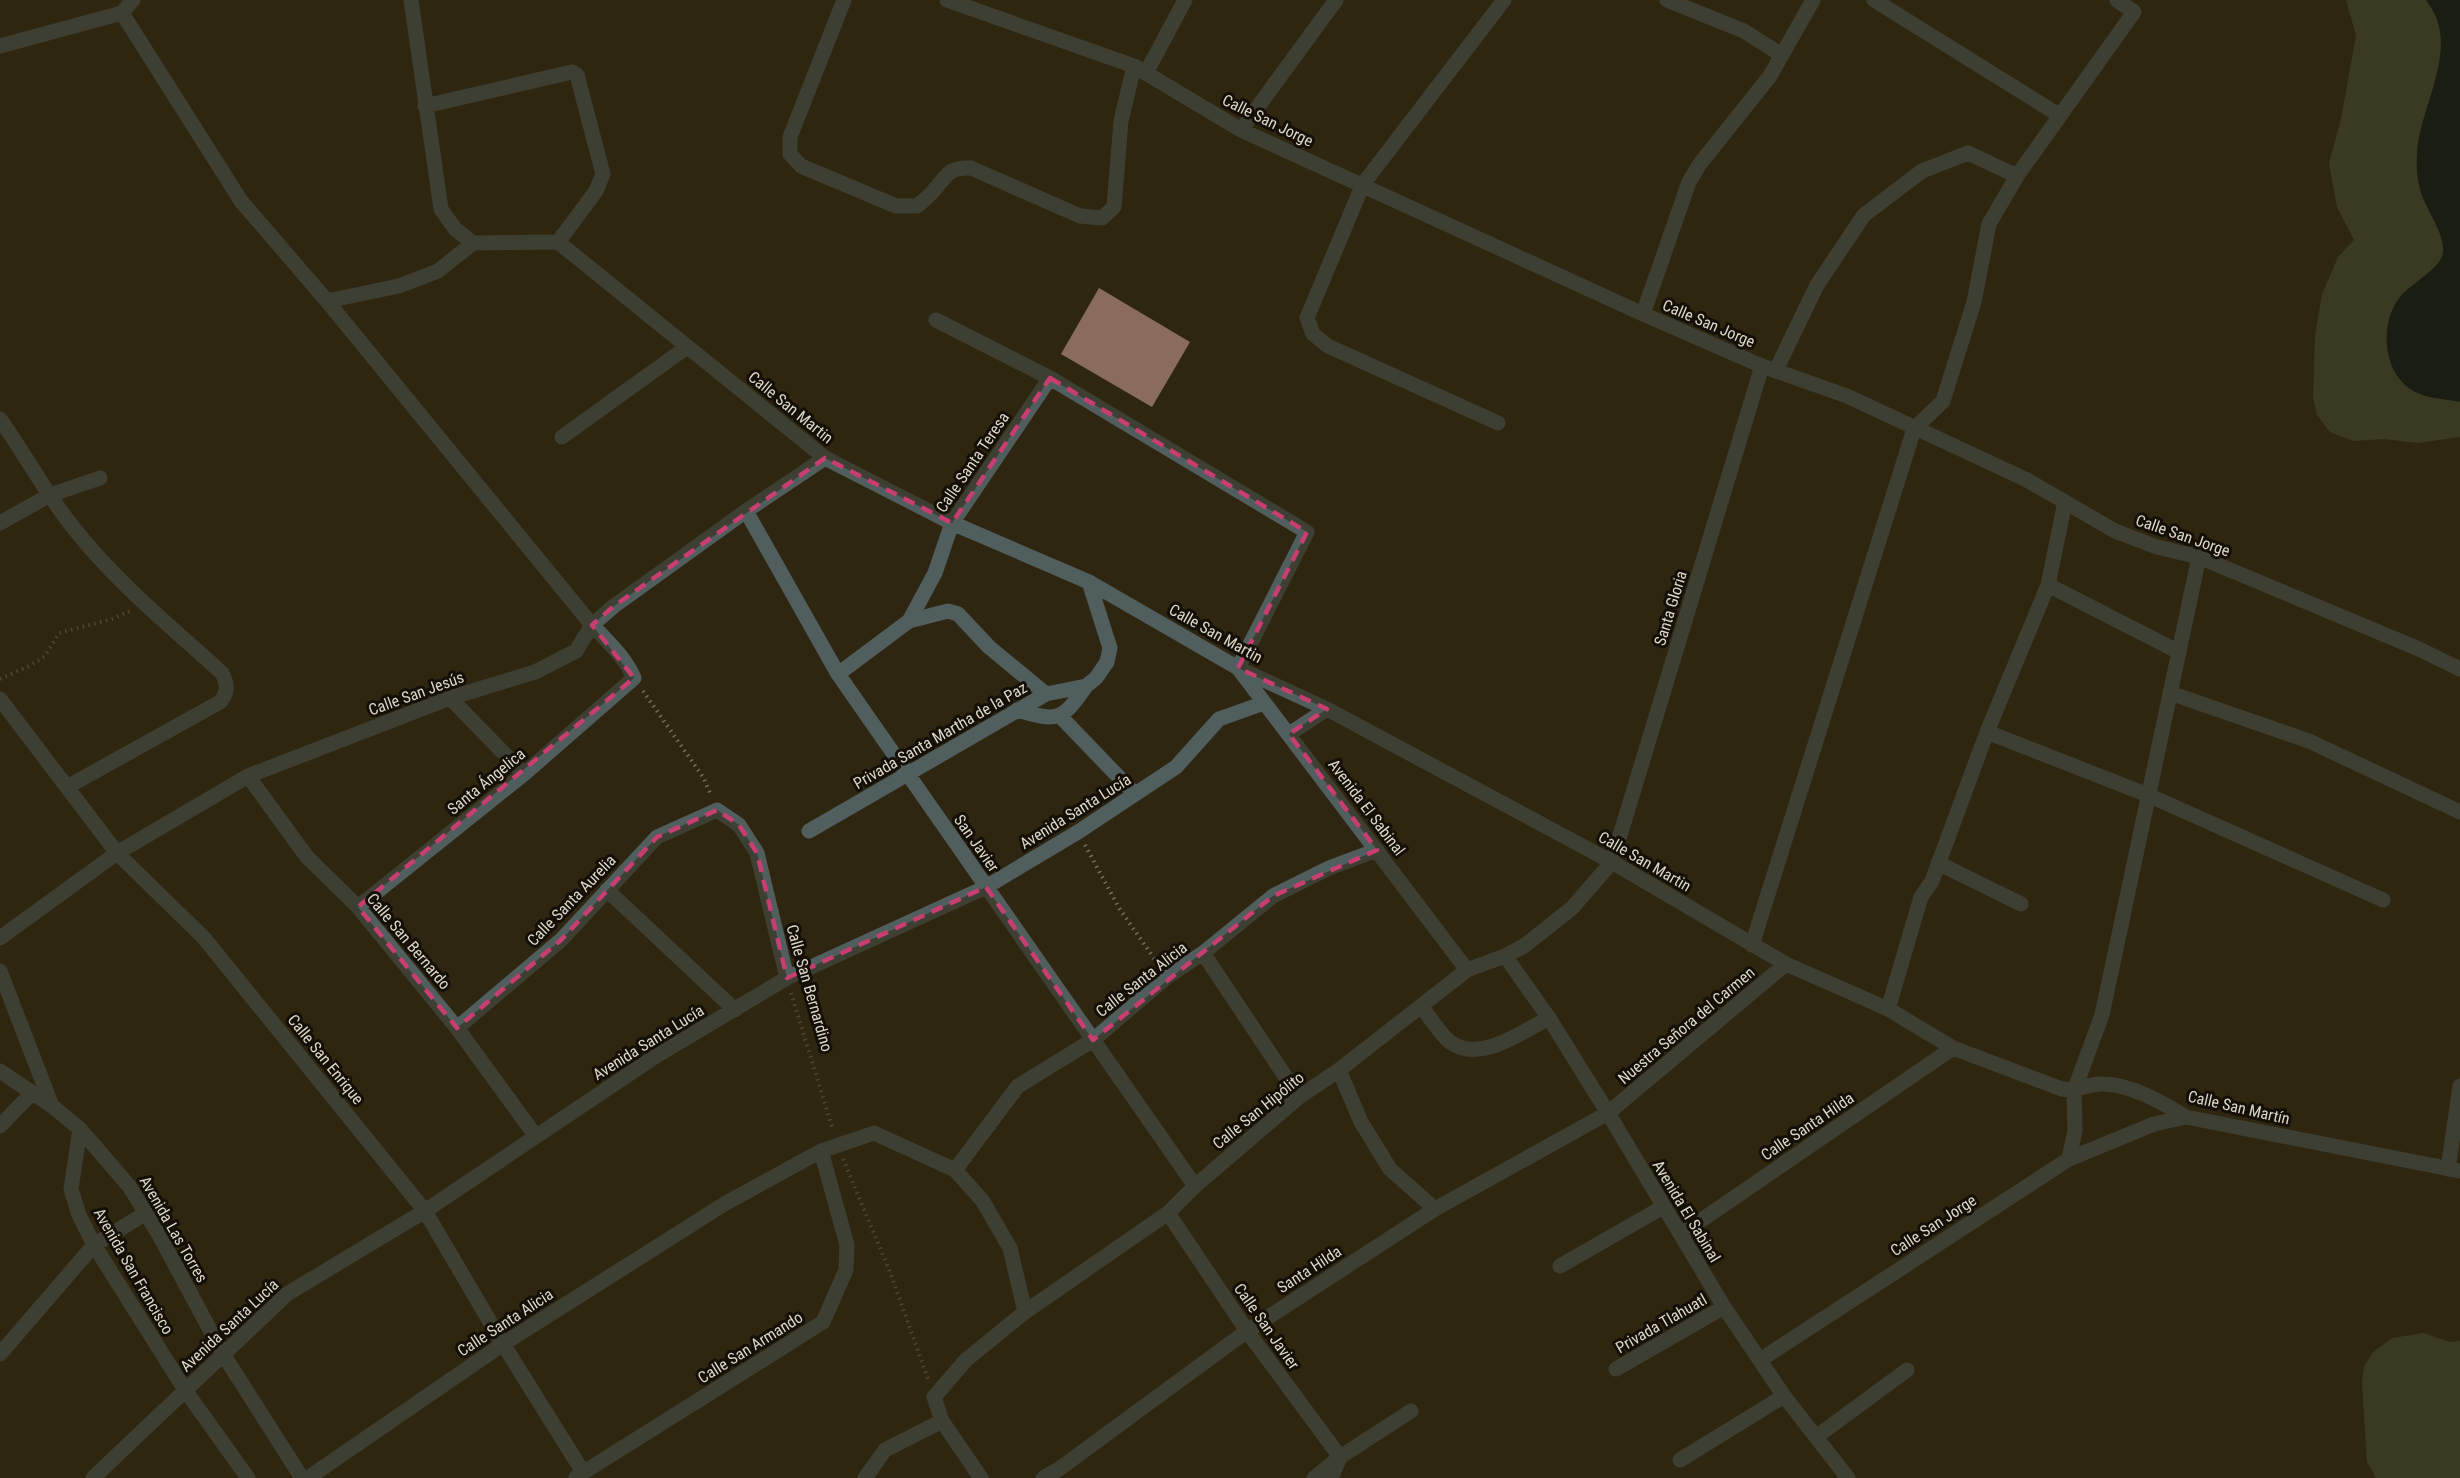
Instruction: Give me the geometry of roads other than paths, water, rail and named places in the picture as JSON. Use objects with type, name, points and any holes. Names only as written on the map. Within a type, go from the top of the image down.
[{"type":"street","points":[[0,46],[122,13],[134,0]]},
{"type":"street","points":[[411,0],[441,209],[455,229],[473,243]]},
{"type":"street","points":[[844,0],[790,137],[790,154],[801,166],[896,206],[917,206],[934,191],[946,174],[957,167],[971,168],[1080,216],[1102,218],[1114,207],[1121,121],[1140,70],[1185,0]]},
{"type":"street","name":"Calle San Jorge","points":[[947,0],[1140,70],[1241,130],[1363,184],[1643,315],[1769,368],[1847,396],[2027,480],[2115,531],[2157,548],[2199,557],[2419,649],[2460,669]]},
{"type":"street","points":[[1241,130],[1336,0]]},
{"type":"street","points":[[1498,423],[1328,346],[1313,334],[1307,318],[1363,184],[1504,0]]},
{"type":"street","points":[[1667,0],[1744,31],[1780,54]]},
{"type":"street","points":[[1643,315],[1689,182],[1699,165],[1770,76],[1780,54],[1813,0]]},
{"type":"street","points":[[1874,0],[2059,115]]},
{"type":"street","points":[[1752,945],[1914,429],[1943,401],[1974,302],[1989,224],[2017,176],[2134,12],[2116,0]]},
{"type":"street","points":[[122,13],[241,201],[327,301],[592,625]]},
{"type":"street","points":[[327,301],[399,286],[438,271],[473,243],[558,242],[597,191],[603,174],[577,75],[572,72],[425,106]]},
{"type":"street","name":"Santa Gloria","points":[[1612,862],[1769,368],[1817,285],[1864,215],[1922,171],[1968,153],[2017,176]]},
{"type":"street","name":"Calle San Martin","points":[[558,242],[825,458],[952,523],[1089,582],[1238,668],[1327,709],[1612,862],[1786,964],[1888,1009]]},
{"type":"street","points":[[936,320],[1050,378],[1307,532],[1238,668]]},
{"type":"street","points":[[562,437],[687,347]]},
{"type":"street","name":"Calle Santa Teresa","points":[[838,674],[909,621],[935,573],[952,523],[1050,378]]},
{"type":"street","points":[[0,419],[71,525],[144,603],[222,673],[226,681],[227,693],[220,702],[67,787]]},
{"type":"street","name":"Calle San Jesús","points":[[0,938],[117,853],[248,776],[450,698],[535,672],[576,651],[592,625],[614,606],[746,511],[825,458]]},
{"type":"street","points":[[0,523],[50,495],[100,478]]},
{"type":"street","points":[[1888,1009],[1921,897],[1932,881],[1986,732],[2048,585],[2065,502]]},
{"type":"street","name":"San Javier","points":[[746,511],[838,674],[1195,1186]]},
{"type":"street","points":[[2069,1159],[2075,1130],[2074,1091],[2102,1015],[2199,557]]},
{"type":"street","points":[[1017,710],[1042,718],[1060,717],[1072,706],[1086,686],[1096,678],[1107,662],[1110,648],[1089,582]]},
{"type":"street","points":[[2048,585],[2179,652]]},
{"type":"street","points":[[909,621],[948,611],[958,614],[989,647],[1046,694]]},
{"type":"street","name":"Santa Ángelica","points":[[358,907],[524,774],[634,678],[629,666],[592,625]]},
{"type":"street","name":"Avenida El Sabinal","points":[[1238,668],[1467,970]]},
{"type":"street","name":"Privada Santa Martha de la Paz","points":[[809,831],[1046,694],[1086,686]]},
{"type":"street","points":[[2170,693],[2309,741],[2460,812]]},
{"type":"street","points":[[450,698],[524,774]]},
{"type":"street","name":"Calle San Enrique","points":[[0,699],[117,853],[204,938],[425,1211],[579,1475]]},
{"type":"street","name":"Avenida Santa Lucía","points":[[93,1478],[287,1294],[425,1211],[535,1135],[656,1056],[787,978],[986,887],[1078,832],[1185,759],[1219,719],[1264,703]]},
{"type":"street","points":[[1289,734],[1327,709]]},
{"type":"street","points":[[1060,717],[1135,794]]},
{"type":"street","points":[[1986,732],[2148,795],[2383,900]]},
{"type":"street","name":"Calle San Bernardo","points":[[248,776],[307,857],[358,907],[457,1028],[535,1135]]},
{"type":"street","name":"Calle Santa Aurelia","points":[[457,1028],[561,940],[657,837],[717,810]]},
{"type":"street","name":"Calle San Bernardino","points":[[717,810],[739,825],[757,853],[787,978]]},
{"type":"street","name":"Calle Santa Alicia","points":[[308,1478],[503,1344],[726,1203],[821,1151],[874,1133],[955,1170],[1017,1086],[1093,1040],[1167,977],[1203,953],[1273,896],[1329,868],[1377,850]]},
{"type":"street","name":"Calle San Hipólito","points":[[942,1421],[934,1397],[966,1360],[1025,1312],[1168,1214],[1195,1186],[1299,1097],[1339,1070],[1467,970],[1505,956],[1524,946],[1572,908],[1612,862]]},
{"type":"street","points":[[1938,863],[2021,904]]},
{"type":"street","points":[[607,890],[735,1010]]},
{"type":"street","points":[[1203,953],[1299,1097]]},
{"type":"street","name":"Avenida El Sabinal","points":[[1505,956],[1549,1018],[1724,1307],[1784,1396],[1848,1478]]},
{"type":"street","name":"Nuestra Señora del Carmen","points":[[1608,1113],[1786,964]]},
{"type":"street","name":"Avenida Las Torres","points":[[0,971],[52,1106],[80,1129],[129,1186],[223,1354],[302,1478]]},
{"type":"street","points":[[1421,1006],[1449,1041],[1471,1051],[1485,1050],[1549,1018]]},
{"type":"street","name":"Calle San Martín","points":[[1888,1009],[1953,1048],[2062,1089],[2074,1091],[2090,1085],[2112,1084],[2168,1106],[2186,1117],[2454,1170]]},
{"type":"street","name":"Calle Santa Hilda","points":[[1681,1234],[1953,1048]]},
{"type":"street","points":[[1339,1070],[1361,1122],[1390,1169],[1435,1209]]},
{"type":"street","points":[[0,1071],[52,1106]]},
{"type":"street","points":[[2454,1170],[2460,1086]]},
{"type":"street","points":[[0,1126],[32,1093]]},
{"type":"street","name":"Santa Hilda","points":[[1043,1478],[1059,1469],[1247,1330],[1435,1209],[1608,1113]]},
{"type":"street","name":"Calle San Jorge","points":[[1760,1360],[2069,1159],[2154,1124],[2186,1117]]},
{"type":"street","name":"Avenida San Francisco","points":[[80,1129],[71,1189],[79,1215],[94,1245],[184,1390],[248,1478]]},
{"type":"street","name":"Calle San Armando","points":[[579,1475],[823,1322],[846,1270],[846,1245],[821,1151]]},
{"type":"street","points":[[955,1170],[982,1200],[1010,1248],[1025,1312]]},
{"type":"street","points":[[1560,1266],[1663,1207]]},
{"type":"street","points":[[0,1354],[94,1245],[146,1213]]},
{"type":"street","name":"Calle San Javier","points":[[1168,1214],[1247,1330],[1340,1457]]},
{"type":"street","name":"Privada Tlahuatl","points":[[1616,1369],[1724,1307]]},
{"type":"street","points":[[1816,1437],[1906,1370]]},
{"type":"street","points":[[1680,1460],[1784,1396]]},
{"type":"street","points":[[1314,1478],[1340,1457],[1411,1411]]},
{"type":"street","points":[[865,1478],[885,1450],[942,1421],[981,1478]]},
{"type":"street","points":[[1331,1478],[1340,1457]]}]
